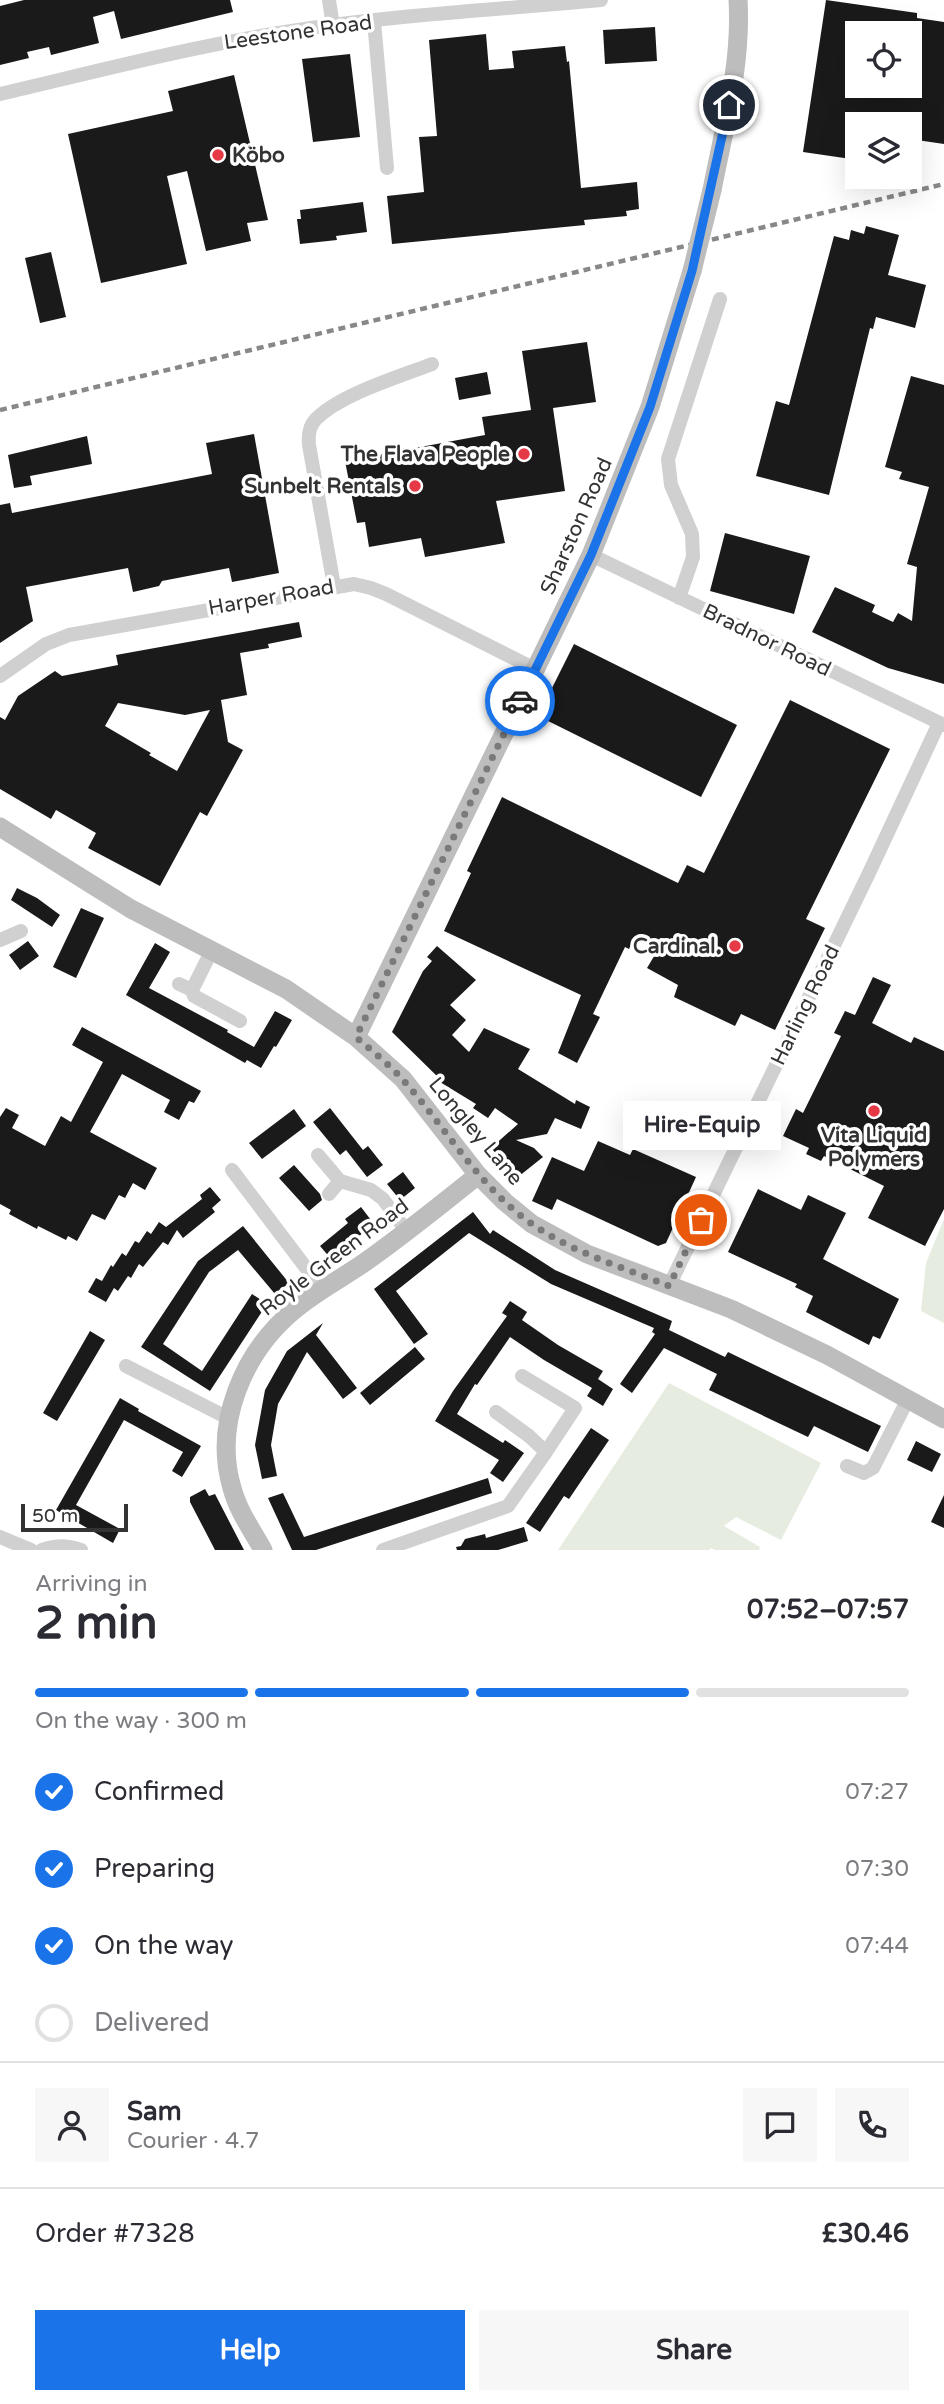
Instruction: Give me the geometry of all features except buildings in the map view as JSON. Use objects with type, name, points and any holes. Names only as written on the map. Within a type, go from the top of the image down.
[{"type":"main road","name":"Sharston Road","points":[[356,1037],[591,555],[650,407],[692,271],[712,190],[736,67],[738,0]]},
{"type":"main road","name":"Longley Lane","points":[[0,827],[131,909],[286,989],[356,1037],[403,1079],[478,1175],[505,1202],[552,1237],[587,1254],[731,1309],[827,1355],[944,1419]]},
{"type":"main road","name":"Royle Green Road","points":[[264,1550],[240,1511],[231,1488],[226,1440],[228,1418],[241,1378],[267,1336],[293,1311],[407,1233],[478,1175]]},
{"type":"street","points":[[330,0],[333,26]]},
{"type":"street","name":"Leestone Road","points":[[0,94],[258,36],[374,21],[601,0]]},
{"type":"street","points":[[374,21],[387,168]]},
{"type":"street","points":[[679,598],[693,557],[692,534],[671,485],[668,459],[720,299]]},
{"type":"street","points":[[334,586],[309,445],[311,426],[338,404],[432,364]]},
{"type":"street","name":"Bradnor Road","points":[[591,555],[942,724]]},
{"type":"street","name":"Harper Road","points":[[0,676],[46,644],[69,635],[354,584],[372,587],[535,669]]},
{"type":"street","name":"Harling Road","points":[[669,1286],[942,724]]},
{"type":"street","points":[[0,940],[21,931]]},
{"type":"street","points":[[212,950],[186,987],[194,996],[240,1021]]},
{"type":"street","points":[[318,1155],[340,1181],[372,1190],[383,1199],[407,1233]]},
{"type":"street","points":[[232,1170],[322,1289]]},
{"type":"street","points":[[329,1194],[340,1181]]},
{"type":"street","points":[[126,1366],[228,1418]]},
{"type":"street","points":[[383,1550],[426,1544],[508,1506],[575,1408],[522,1376]]},
{"type":"street","points":[[847,1466],[864,1473],[873,1468],[908,1399]]},
{"type":"street","points":[[496,1412],[546,1452]]},
{"type":"street","points":[[0,1537],[31,1550]]},
{"type":"street","points":[[42,1550],[68,1546],[81,1550]]},
{"type":"shaded area","points":[[944,1219],[944,1323],[921,1311],[926,1263]]},
{"type":"shaded area","points":[[669,1383],[821,1463],[781,1540],[736,1517],[724,1526],[760,1547],[759,1550],[558,1550]]},
{"type":"railway","points":[[0,410],[944,184]]},
{"type":"way so far","points":[[520,701],[356,1037],[403,1079],[478,1175],[505,1202],[552,1237],[587,1254],[669,1286],[701,1220]]},
{"type":"place","name":"Köbo","points":[[218,155]]},
{"type":"place","name":"The Flava People","points":[[524,454]]},
{"type":"place","name":"Sunbelt Rentals","points":[[415,486]]},
{"type":"place","name":"Cardinal.","points":[[735,946]]},
{"type":"place","name":"Vita Liquid Polymers","points":[[874,1111]]},
{"type":"place","name":"Hire-Equip","points":[[701,1220]]},
{"type":"route","points":[[520,701],[591,555],[650,407],[692,271],[729,105]]}]
